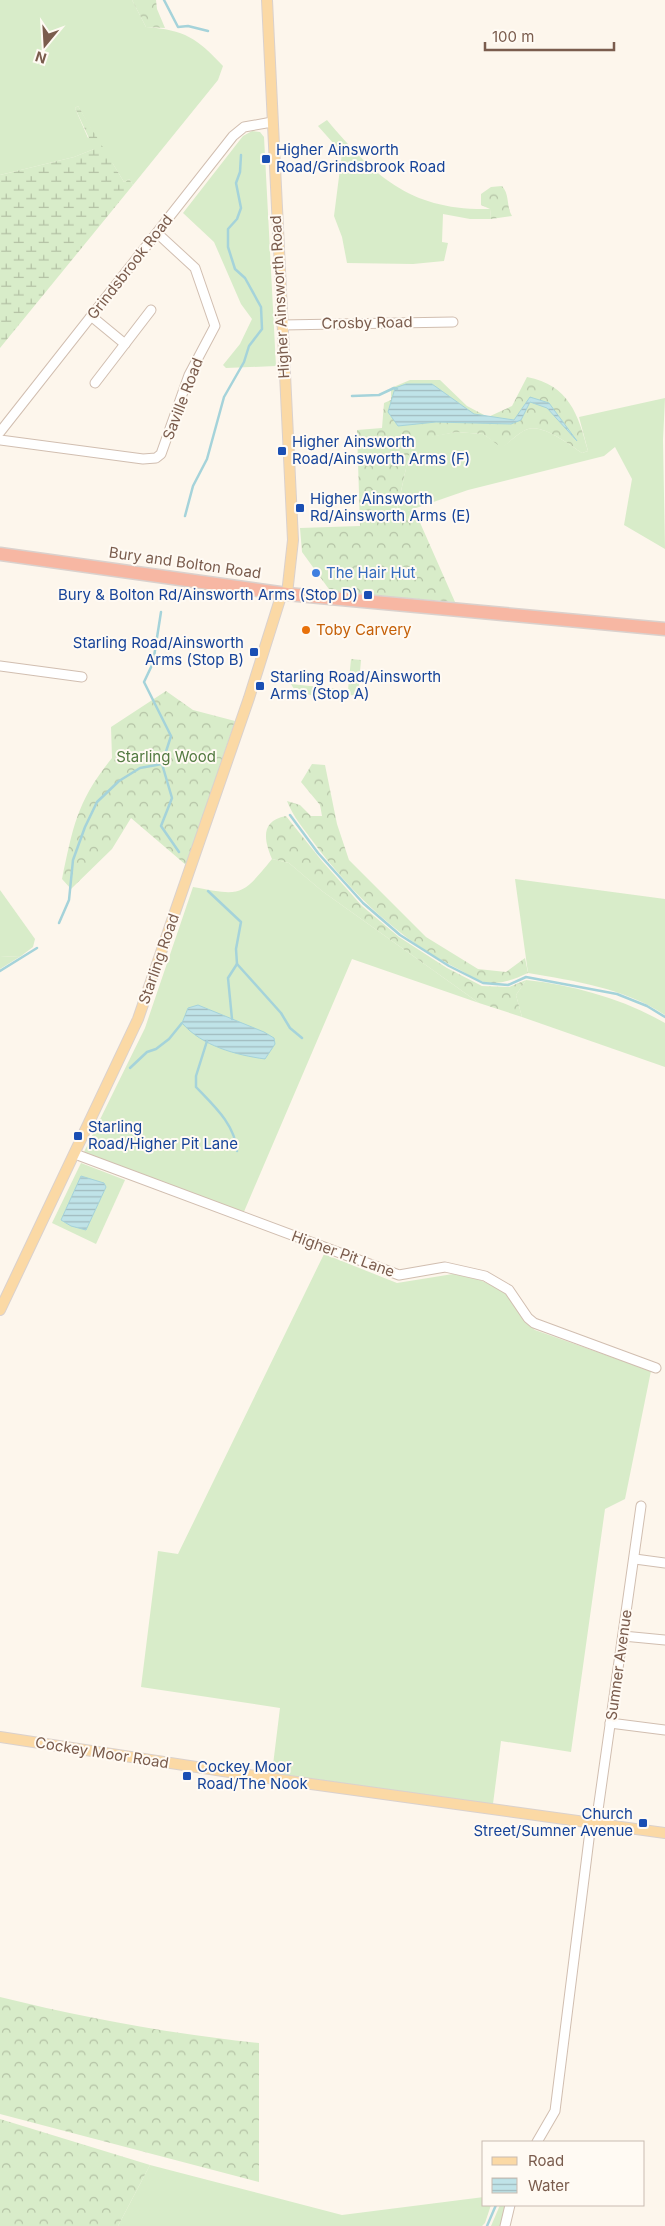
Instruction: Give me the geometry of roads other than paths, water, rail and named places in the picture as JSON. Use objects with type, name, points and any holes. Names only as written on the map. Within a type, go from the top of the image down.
[{"type":"highway","name":"Bury and Bolton Road","points":[[0,554],[284,593],[665,630]]},
{"type":"main road","name":"Higher Ainsworth Road","points":[[267,0],[293,540],[284,593]]},
{"type":"main road","name":"Starling Road","points":[[0,1310],[138,1019],[284,593]]},
{"type":"main road","name":"Cockey Moor Road","points":[[0,1737],[275,1779],[665,1833]]},
{"type":"street","name":"Grindsbrook Road","points":[[0,432],[239,130],[249,125],[272,122]]},
{"type":"street","name":"Saville Road","points":[[0,440],[144,459],[156,458],[161,454],[189,375],[215,326],[196,268],[157,233]]},
{"type":"street","points":[[95,383],[151,310]]},
{"type":"street","points":[[91,316],[125,344]]},
{"type":"street","name":"Crosby Road","points":[[282,325],[453,322]]},
{"type":"street","points":[[0,666],[82,677]]},
{"type":"street","name":"Higher Pit Lane","points":[[75,1154],[399,1275],[445,1267],[484,1276],[509,1290],[528,1318],[534,1323],[656,1368]]},
{"type":"street","name":"Sumner Avenue","points":[[539,2141],[555,2111],[593,1824],[635,1559],[641,1506]]},
{"type":"street","points":[[635,1559],[665,1563]]},
{"type":"street","points":[[623,1636],[665,1640]]},
{"type":"street","points":[[610,1723],[665,1730]]},
{"type":"street","points":[[505,2226],[510,2206]]},
{"type":"water","points":[[406,384],[432,384],[474,414],[514,420],[530,397],[549,403],[577,441],[547,408],[530,402],[521,420],[511,424],[436,422],[398,426],[388,412],[395,388]]},
{"type":"water","points":[[198,1005],[264,1032],[274,1038],[275,1044],[265,1059],[231,1052],[199,1038],[182,1023],[188,1008]]},
{"type":"water","points":[[81,1176],[104,1183],[106,1187],[86,1230],[71,1226],[61,1220]]},
{"type":"waterway","points":[[164,0],[178,27],[188,26],[208,31]]},
{"type":"waterway","points":[[185,516],[193,486],[207,459],[224,397],[244,362],[249,346],[262,329],[261,307],[245,278],[235,269],[228,247],[228,229],[237,219],[241,208],[236,183],[240,172],[241,155]]},
{"type":"waterway","points":[[352,396],[379,395],[394,388],[397,389]]},
{"type":"waterway","points":[[161,612],[153,663],[144,682],[171,736],[162,764],[172,798],[161,826],[179,852]]},
{"type":"waterway","points":[[59,923],[69,900],[73,860],[85,827],[97,802],[119,781],[140,768],[162,764]]},
{"type":"waterway","points":[[290,815],[318,853],[363,903],[400,935],[449,966],[483,983],[508,985],[526,977],[617,994],[647,1006],[665,1017]]},
{"type":"waterway","points":[[208,891],[241,922],[236,949],[237,964],[281,1013],[290,1028],[302,1038]]},
{"type":"waterway","points":[[0,971],[37,948]]},
{"type":"waterway","points":[[232,1019],[228,978],[237,964]]},
{"type":"waterway","points":[[130,1068],[147,1052],[156,1049],[169,1039],[182,1023]]},
{"type":"waterway","points":[[207,1041],[196,1076],[196,1087],[228,1124],[237,1151]]},
{"type":"waterway","points":[[487,2226],[496,2206]]},
{"type":"place","name":"Higher Ainsworth Road/Grindsbrook Road","points":[[266,159]]},
{"type":"place","name":"Higher Ainsworth Road/Ainsworth Arms (F)","points":[[282,451]]},
{"type":"place","name":"Higher Ainsworth Rd/Ainsworth Arms (E)","points":[[300,508]]},
{"type":"place","name":"The Hair Hut","points":[[316,573]]},
{"type":"place","name":"Bury & Bolton Rd/Ainsworth Arms (Stop D)","points":[[368,595]]},
{"type":"place","name":"Toby Carvery","points":[[306,630]]},
{"type":"place","name":"Starling Road/Ainsworth Arms (Stop B)","points":[[254,652]]},
{"type":"place","name":"Starling Road/Ainsworth Arms (Stop A)","points":[[260,686]]},
{"type":"place","name":"Starling Road/Higher Pit Lane","points":[[78,1136]]},
{"type":"place","name":"Cockey Moor Road/The Nook","points":[[187,1776]]},
{"type":"place","name":"Church Street/Sumner Avenue","points":[[643,1823]]},
{"type":"park label","name":"Starling Wood","points":[[166,757]]}]
